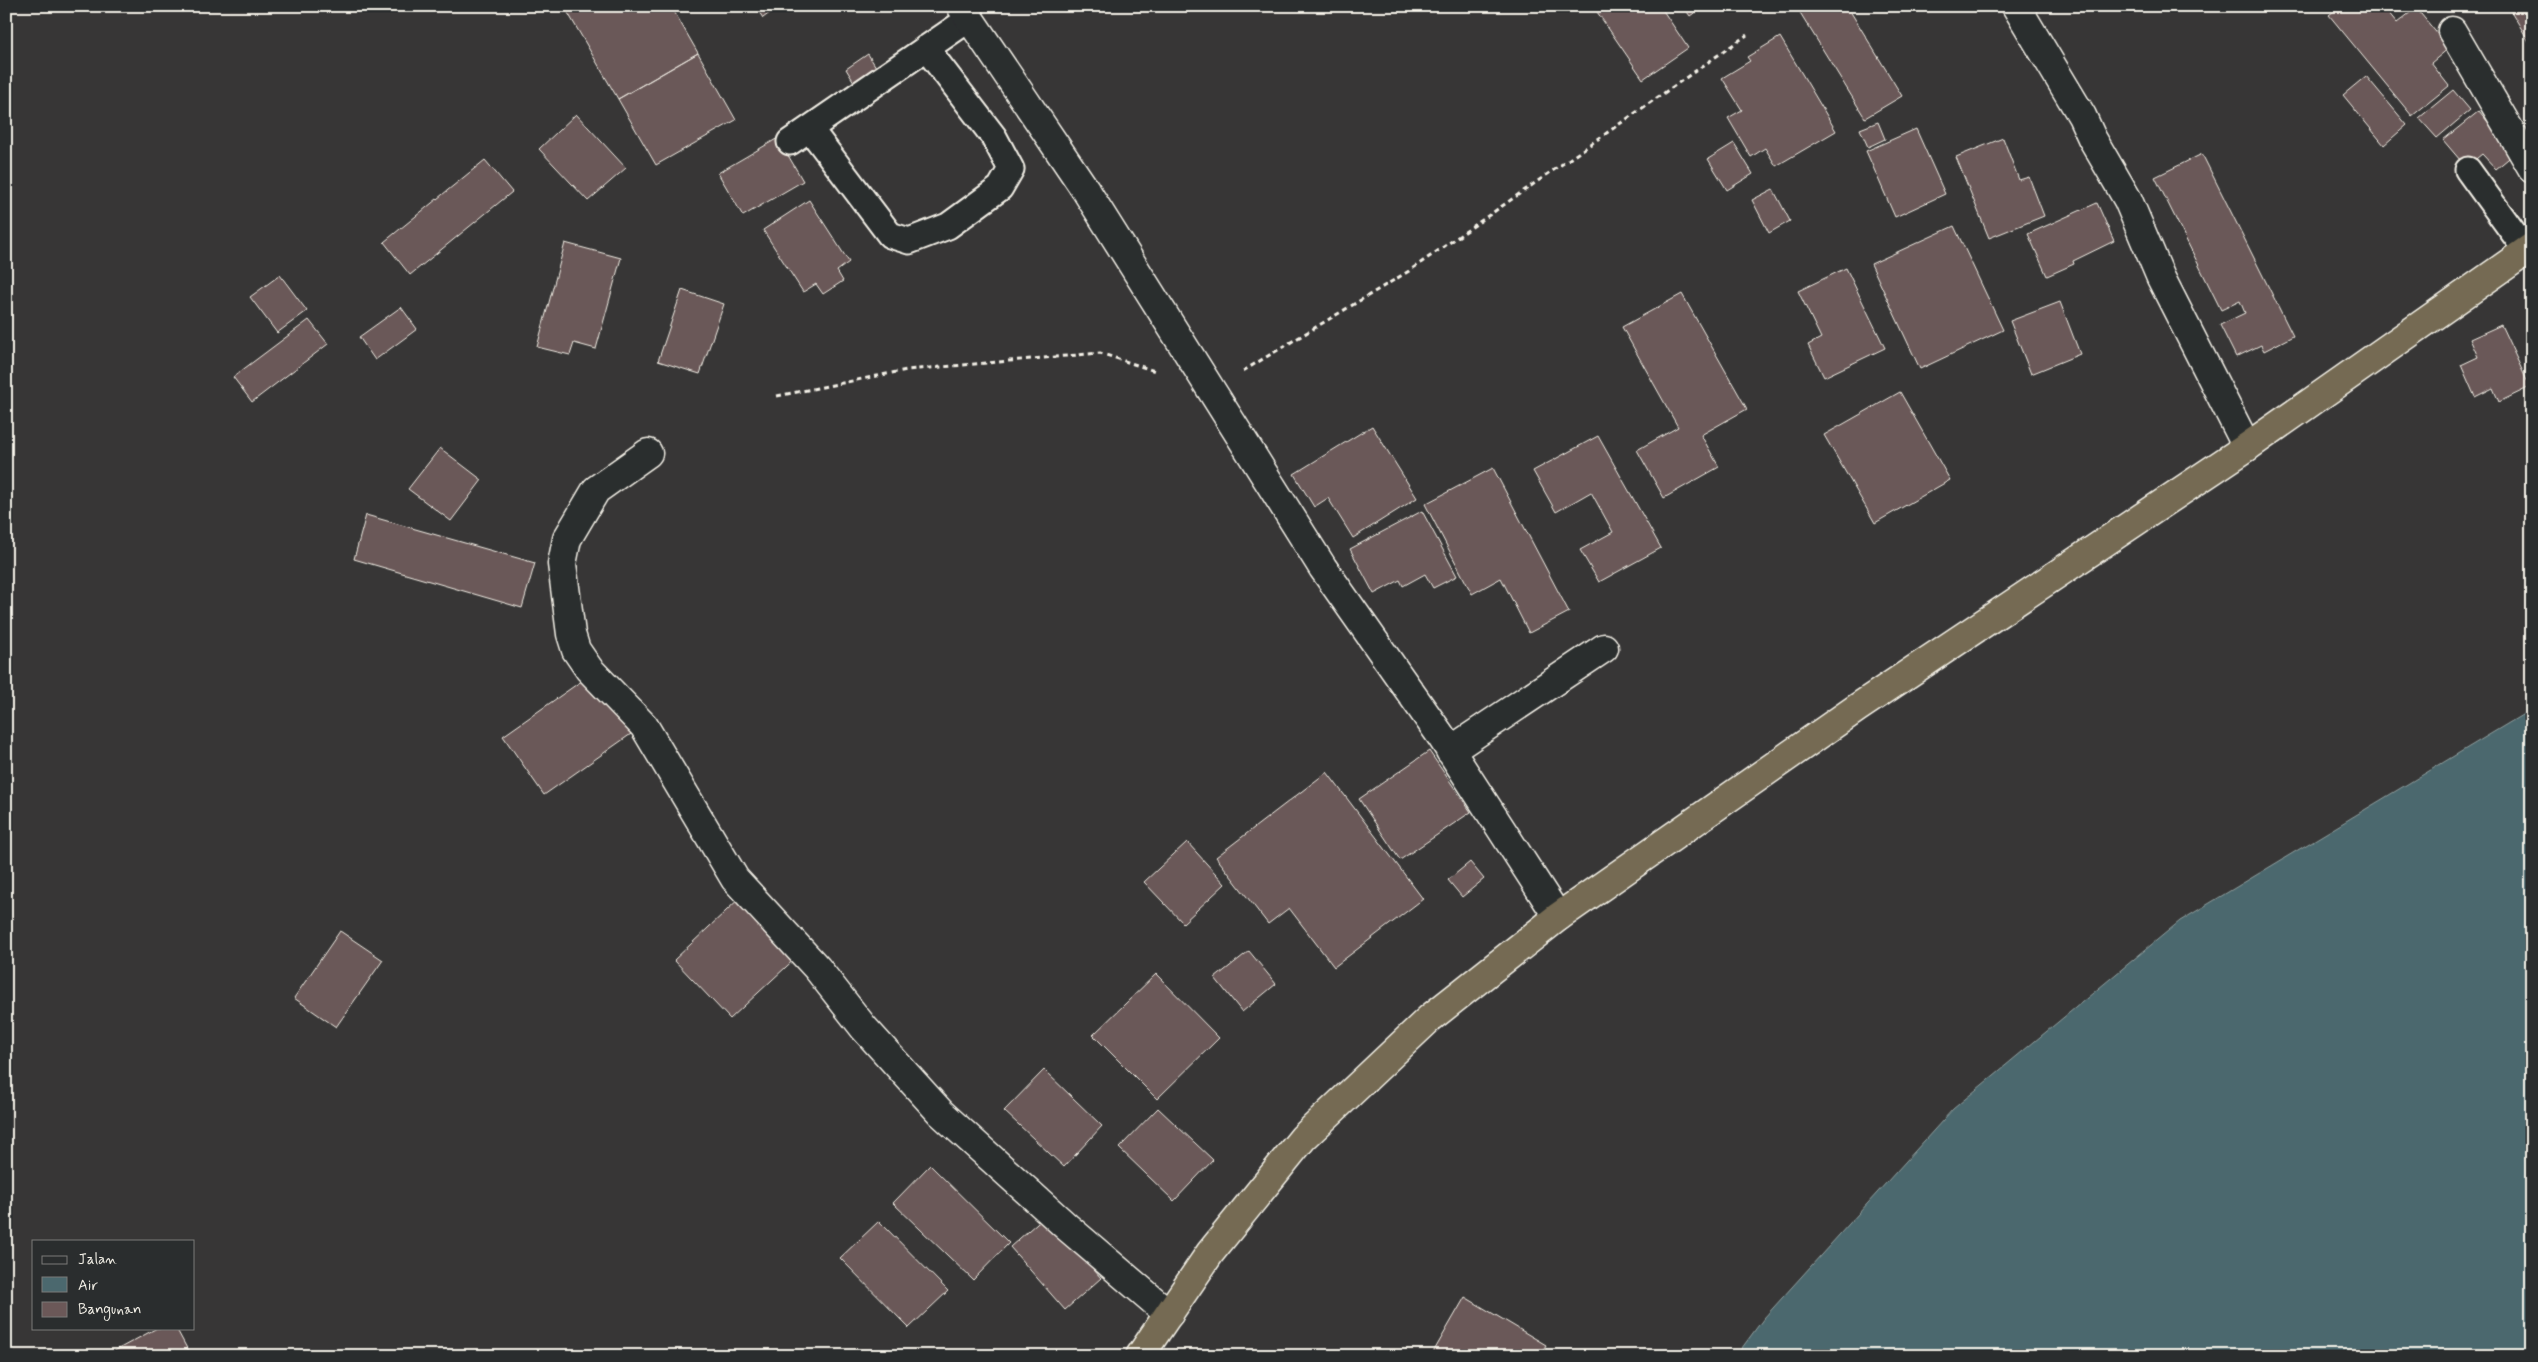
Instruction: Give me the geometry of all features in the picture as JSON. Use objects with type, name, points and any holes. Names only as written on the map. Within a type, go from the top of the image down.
[{"type":"highway","points":[[1140,1356],[1210,1253],[1303,1138],[1430,1018],[1558,917],[1857,708],[2247,447],[2529,248]]},
{"type":"street","points":[[2016,6],[2077,108],[2128,200],[2161,278],[2247,447]]},
{"type":"street","points":[[965,13],[1085,189],[1323,568],[1450,751],[1558,917]]},
{"type":"street","points":[[2452,31],[2532,168]]},
{"type":"street","points":[[648,453],[596,490],[567,539],[562,564],[571,634],[576,650],[590,669],[644,726],[735,879],[817,968],[864,1028],[941,1113],[1067,1227],[1169,1314]]},
{"type":"street","points":[[1450,751],[1604,648]]},
{"type":"lane","points":[[926,48],[994,137],[1011,169],[1000,188],[948,226],[909,241],[890,235],[800,136],[926,48],[965,13]]},
{"type":"lane","points":[[2468,170],[2529,248]]},
{"type":"path","points":[[1212,390],[1409,271],[1747,35]]},
{"type":"path","points":[[777,396],[907,370],[1100,353],[1156,371]]},
{"type":"water","points":[[2532,709],[2532,1356],[1736,1356],[1764,1318],[1953,1109],[2180,921]]},
{"type":"building","points":[[564,6],[671,6],[698,53],[618,99]]},
{"type":"building","points":[[755,6],[779,6],[763,18]]},
{"type":"building","points":[[1593,6],[1660,6],[1688,48],[1643,79]]},
{"type":"building","points":[[1683,6],[1704,6],[1690,16]]},
{"type":"building","points":[[1796,6],[1847,6],[1902,96],[1865,118]]},
{"type":"building","points":[[2340,6],[2383,6],[2397,23],[2416,8],[2449,48],[2431,63],[2449,86],[2412,116],[2329,15]]},
{"type":"building","points":[[2508,6],[2532,6],[2532,45],[2531,45]]},
{"type":"building","points":[[1780,37],[1836,131],[1776,166],[1765,148],[1751,157],[1728,118],[1742,110],[1722,78],[1750,61],[1747,57]]},
{"type":"building","points":[[698,53],[736,120],[656,165],[618,99]]},
{"type":"building","points":[[868,54],[876,67],[854,82],[846,69]]},
{"type":"building","points":[[2366,76],[2407,125],[2384,145],[2343,95]]},
{"type":"building","points":[[2453,90],[2470,110],[2437,138],[2419,118]]},
{"type":"building","points":[[2479,111],[2514,154],[2496,169],[2482,154],[2466,167],[2443,140]]},
{"type":"building","points":[[576,114],[626,168],[588,201],[539,149]]},
{"type":"building","points":[[1878,122],[1885,139],[1868,147],[1860,129]]},
{"type":"building","points":[[1916,129],[1945,194],[1895,217],[1866,151]]},
{"type":"building","points":[[778,138],[803,181],[743,216],[718,173]]},
{"type":"building","points":[[2003,138],[2019,180],[2029,177],[2044,216],[1989,238],[1956,157]]},
{"type":"building","points":[[1734,143],[1753,174],[1727,190],[1708,159]]},
{"type":"building","points":[[2202,154],[2293,336],[2264,351],[2261,345],[2236,357],[2220,325],[2245,313],[2240,301],[2221,310],[2155,177]]},
{"type":"building","points":[[485,160],[512,192],[410,275],[384,242]]},
{"type":"building","points":[[1773,189],[1790,221],[1769,233],[1752,200]]},
{"type":"building","points":[[809,200],[849,262],[837,271],[843,281],[823,294],[816,284],[803,292],[763,230]]},
{"type":"building","points":[[2097,203],[2114,241],[2073,261],[2074,264],[2047,276],[2028,234]]},
{"type":"building","points":[[1954,226],[2003,330],[1920,369],[1871,264]]},
{"type":"building","points":[[565,243],[621,258],[596,349],[574,343],[570,355],[537,347]]},
{"type":"building","points":[[1846,268],[1885,348],[1824,377],[1808,345],[1821,338],[1798,291]]},
{"type":"building","points":[[280,275],[307,311],[277,333],[250,297]]},
{"type":"building","points":[[682,290],[724,304],[700,374],[658,361]]},
{"type":"building","points":[[1682,294],[1747,409],[1701,435],[1719,467],[1664,498],[1637,450],[1678,427],[1622,327]]},
{"type":"building","points":[[2060,302],[2080,354],[2031,374],[2010,321]]},
{"type":"building","points":[[401,307],[417,329],[375,360],[359,337]]},
{"type":"building","points":[[309,320],[328,344],[252,402],[233,377]]},
{"type":"building","points":[[2501,325],[2530,387],[2499,402],[2493,388],[2475,397],[2461,365],[2478,357],[2470,339]]},
{"type":"building","points":[[1900,392],[1950,480],[1875,523],[1824,435]]},
{"type":"building","points":[[1372,426],[1417,498],[1353,538],[1328,498],[1314,507],[1294,474]]},
{"type":"building","points":[[1598,436],[1661,548],[1599,582],[1580,550],[1613,532],[1591,492],[1556,512],[1533,471]]},
{"type":"building","points":[[440,448],[482,480],[451,521],[408,489]]},
{"type":"building","points":[[1493,468],[1569,612],[1529,633],[1501,578],[1472,594],[1425,504]]},
{"type":"building","points":[[1422,511],[1457,576],[1433,588],[1425,574],[1403,586],[1400,580],[1374,594],[1350,549]]},
{"type":"building","points":[[366,515],[535,563],[522,608],[354,559]]},
{"type":"building","points":[[590,675],[631,734],[544,795],[503,736]]},
{"type":"building","points":[[1429,751],[1471,812],[1400,860],[1359,799]]},
{"type":"building","points":[[1327,772],[1423,899],[1334,967],[1289,908],[1268,924],[1216,857]]},
{"type":"building","points":[[1187,842],[1225,884],[1183,923],[1144,882]]},
{"type":"building","points":[[1470,862],[1484,879],[1462,897],[1448,880]]},
{"type":"building","points":[[743,895],[800,954],[730,1019],[674,960]]},
{"type":"building","points":[[340,931],[383,960],[336,1027],[294,998]]},
{"type":"building","points":[[1249,951],[1276,984],[1242,1012],[1215,978]]},
{"type":"building","points":[[1156,974],[1219,1038],[1157,1099],[1093,1035]]},
{"type":"building","points":[[1044,1070],[1102,1126],[1064,1167],[1004,1111]]},
{"type":"building","points":[[1158,1108],[1213,1160],[1174,1201],[1119,1148]]},
{"type":"building","points":[[930,1165],[1009,1243],[973,1280],[893,1203]]},
{"type":"building","points":[[1046,1215],[1101,1278],[1065,1310],[1010,1247]]},
{"type":"building","points":[[879,1221],[948,1291],[909,1328],[840,1258]]},
{"type":"building","points":[[1465,1297],[1546,1345],[1540,1356],[1431,1356]]},
{"type":"building","points":[[153,1330],[177,1330],[191,1356],[110,1356],[109,1354]]}]
